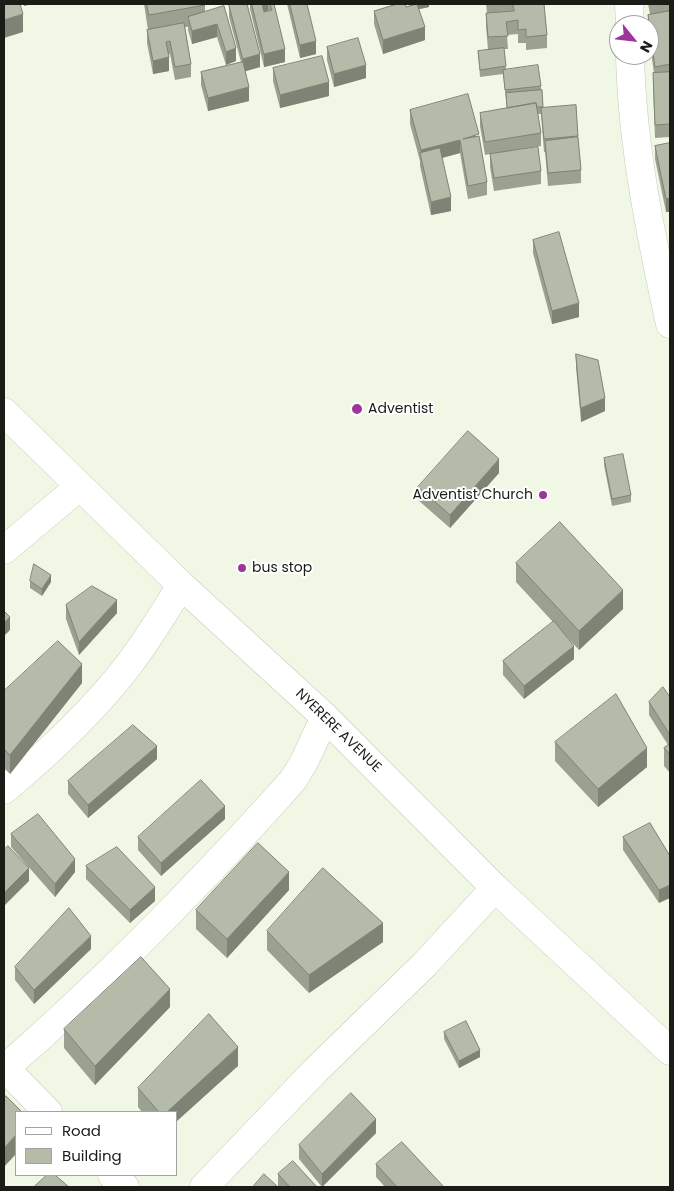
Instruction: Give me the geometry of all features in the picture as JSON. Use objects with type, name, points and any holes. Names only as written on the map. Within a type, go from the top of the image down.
[{"type":"street","points":[[630,65],[640,169],[670,324]]},
{"type":"street","name":"NYERERE AVENUE","points":[[4,412],[181,585],[325,717],[495,888],[670,1051]]},
{"type":"street","points":[[4,550],[80,487]]},
{"type":"street","points":[[4,790],[46,754],[123,672],[155,629],[181,585]]},
{"type":"street","points":[[47,1111],[4,1068],[151,932],[277,798],[293,780],[304,762],[325,717]]},
{"type":"street","points":[[204,1187],[308,1078],[425,964],[495,888]]},
{"type":"street","points":[[113,1176],[126,1187]]},
{"type":"building","points":[[4,4],[20,4],[23,14],[4,20]]},
{"type":"building","points":[[147,4],[205,4],[205,5],[149,15]]},
{"type":"building","points":[[229,4],[247,4],[260,54],[243,59]]},
{"type":"building","points":[[252,4],[262,4],[264,12],[272,10],[270,4],[274,4],[285,49],[264,54]]},
{"type":"building","points":[[290,4],[307,4],[316,41],[300,45]]},
{"type":"building","points":[[393,4],[405,4],[406,7],[417,4],[425,27],[383,40],[374,11]]},
{"type":"building","points":[[513,4],[544,4],[547,35],[526,37],[526,29],[518,30],[518,20],[506,22],[508,36],[488,37],[486,13],[514,11]]},
{"type":"building","points":[[224,6],[236,48],[226,52],[217,24],[192,31],[188,17]]},
{"type":"building","points":[[670,11],[670,64],[655,67],[655,65],[659,65],[659,15],[648,15]]},
{"type":"building","points":[[184,23],[191,64],[175,67],[170,41],[166,42],[169,57],[153,61],[147,30]]},
{"type":"building","points":[[358,38],[366,65],[334,74],[327,47]]},
{"type":"building","points":[[504,48],[506,66],[480,70],[478,51]]},
{"type":"building","points":[[322,56],[329,82],[280,95],[273,68]]},
{"type":"building","points":[[243,62],[249,87],[208,98],[201,72]]},
{"type":"building","points":[[538,65],[541,86],[505,90],[503,70]]},
{"type":"building","points":[[670,72],[670,124],[655,125],[653,73]]},
{"type":"building","points":[[542,90],[543,107],[537,107],[536,103],[507,108],[506,93]]},
{"type":"building","points":[[468,94],[479,134],[463,139],[479,136],[487,182],[468,186],[460,140],[421,150],[410,110]]},
{"type":"building","points":[[536,103],[541,133],[485,142],[480,113]]},
{"type":"building","points":[[576,105],[578,136],[544,139],[541,108]]},
{"type":"building","points":[[578,137],[581,170],[548,173],[545,141]]},
{"type":"building","points":[[670,143],[670,198],[666,199],[655,146]]},
{"type":"building","points":[[538,147],[541,171],[494,178],[490,154]]},
{"type":"building","points":[[440,148],[451,197],[431,202],[420,153]]},
{"type":"building","points":[[559,232],[579,303],[552,311],[533,240]]},
{"type":"building","points":[[576,354],[598,360],[605,398],[581,408]]},
{"type":"building","points":[[468,431],[499,459],[450,515],[418,487]]},
{"type":"building","points":[[623,454],[631,495],[612,499],[604,458]]},
{"type":"building","points":[[560,522],[623,590],[579,631],[516,563]]},
{"type":"building","points":[[34,564],[51,575],[42,589],[30,581]]},
{"type":"building","points":[[92,586],[117,600],[79,642],[66,605]]},
{"type":"building","points":[[4,611],[10,617],[4,623]]},
{"type":"building","points":[[554,621],[574,646],[524,686],[503,661]]},
{"type":"building","points":[[58,641],[82,664],[10,755],[4,749],[4,691]]},
{"type":"building","points":[[663,687],[670,697],[670,735],[649,702]]},
{"type":"building","points":[[616,694],[647,748],[598,789],[555,742]]},
{"type":"building","points":[[133,725],[157,746],[88,805],[68,781]]},
{"type":"building","points":[[670,744],[670,754],[664,748]]},
{"type":"building","points":[[201,780],[225,806],[161,863],[138,837]]},
{"type":"building","points":[[38,814],[75,859],[55,884],[11,834]]},
{"type":"building","points":[[650,823],[670,856],[670,885],[659,890],[623,837]]},
{"type":"building","points":[[258,843],[289,872],[227,939],[196,910]]},
{"type":"building","points":[[8,846],[29,868],[4,893],[4,850]]},
{"type":"building","points":[[117,847],[155,887],[130,910],[86,866]]},
{"type":"building","points":[[323,868],[383,923],[309,975],[267,931]]},
{"type":"building","points":[[69,908],[91,936],[34,990],[15,967]]},
{"type":"building","points":[[141,957],[170,989],[95,1066],[64,1029]]},
{"type":"building","points":[[209,1014],[238,1047],[168,1111],[158,1111],[138,1088]]},
{"type":"building","points":[[466,1021],[480,1050],[459,1061],[444,1032]]},
{"type":"building","points":[[351,1093],[376,1119],[322,1174],[299,1145]]},
{"type":"building","points":[[6,1096],[21,1111],[15,1111],[15,1136],[4,1148],[4,1098]]},
{"type":"building","points":[[402,1142],[444,1187],[397,1187],[376,1164]]},
{"type":"building","points":[[293,1161],[317,1187],[290,1187],[278,1174]]},
{"type":"building","points":[[264,1174],[278,1187],[253,1187]]},
{"type":"building","points":[[46,1176],[56,1176],[69,1187],[34,1187]]},
{"type":"place","name":"Adventist","points":[[357,409]]},
{"type":"place","name":"Adventist Church","points":[[543,495]]},
{"type":"place","name":"bus stop","points":[[242,568]]}]
